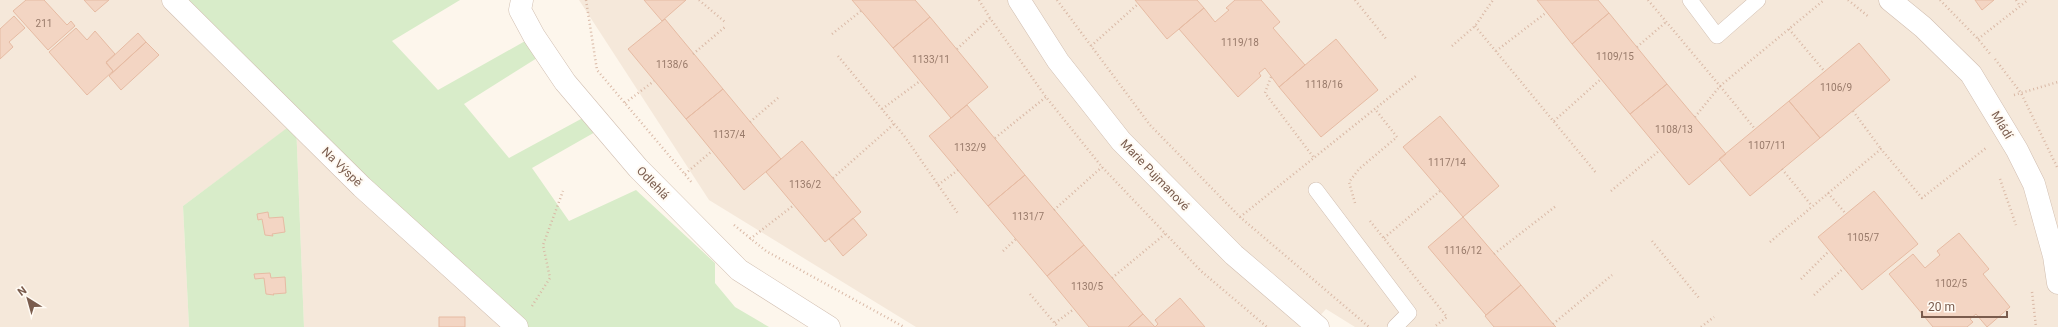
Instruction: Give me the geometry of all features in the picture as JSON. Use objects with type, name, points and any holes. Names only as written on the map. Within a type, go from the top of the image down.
[{"type":"street","name":"Na Výspě","points":[[173,0],[362,187],[517,327]]},
{"type":"street","name":"Odlehlá","points":[[522,0],[520,10],[534,36],[565,82],[638,168],[739,270],[830,327]]},
{"type":"street","name":"Marie Pujmanové","points":[[1019,0],[1058,61],[1121,141],[1234,255],[1318,327]]},
{"type":"street","name":"Mládí","points":[[1890,0],[1923,27],[1971,74],[1989,104],[2034,184],[2054,256],[2058,283]]},
{"type":"lane","points":[[1690,0],[1717,36],[1758,0]]},
{"type":"lane","points":[[1316,190],[1409,313],[1395,327]]},
{"type":"path","points":[[586,0],[597,70],[695,186]]},
{"type":"path","points":[[699,0],[724,22]]},
{"type":"path","points":[[1057,0],[1150,125],[1240,217],[1369,327]]},
{"type":"path","points":[[1355,0],[1387,40]]},
{"type":"path","points":[[1452,46],[1476,26],[1493,0]]},
{"type":"path","points":[[1848,0],[1872,20]]},
{"type":"path","points":[[2016,0],[2020,6]]},
{"type":"path","points":[[1978,39],[2028,0]]},
{"type":"path","points":[[1091,46],[1138,4]]},
{"type":"path","points":[[832,34],[861,11]]},
{"type":"path","points":[[1496,50],[1547,12]]},
{"type":"path","points":[[957,49],[990,18]]},
{"type":"path","points":[[1637,47],[1666,22]]},
{"type":"path","points":[[1476,26],[1597,174]]},
{"type":"path","points":[[693,54],[725,27]]},
{"type":"path","points":[[1789,29],[1825,72]]},
{"type":"path","points":[[838,56],[894,124],[959,215]]},
{"type":"path","points":[[1271,76],[1265,93],[1314,158]]},
{"type":"path","points":[[1240,217],[1416,76]]},
{"type":"path","points":[[1554,121],[1601,79]]},
{"type":"path","points":[[625,103],[654,81]]},
{"type":"path","points":[[882,109],[920,82]]},
{"type":"path","points":[[1989,104],[2058,82]]},
{"type":"path","points":[[1695,117],[1720,86],[1756,129]]},
{"type":"path","points":[[750,122],[779,97]]},
{"type":"path","points":[[995,138],[1046,97]]},
{"type":"path","points":[[1360,208],[1355,203],[1349,182],[1359,169],[1397,137],[1375,109]]},
{"type":"path","points":[[1853,111],[1922,198],[2006,133]]},
{"type":"path","points":[[833,178],[894,124]]},
{"type":"path","points":[[1982,142],[1989,154]]},
{"type":"path","points":[[1770,242],[1881,148]]},
{"type":"path","points":[[1611,191],[1660,150]]},
{"type":"path","points":[[685,174],[712,151]]},
{"type":"path","points":[[1054,210],[1102,167]]},
{"type":"path","points":[[1782,169],[1812,206]]},
{"type":"path","points":[[938,185],[958,170]]},
{"type":"path","points":[[2000,178],[2017,228]]},
{"type":"path","points":[[531,309],[550,278],[543,245],[563,191]]},
{"type":"path","points":[[1384,238],[1440,191]]},
{"type":"path","points":[[1828,193],[1846,214]]},
{"type":"path","points":[[750,239],[794,205]]},
{"type":"path","points":[[1494,254],[1556,206]]},
{"type":"path","points":[[1365,214],[1447,317],[1434,327]]},
{"type":"path","points":[[733,225],[766,252],[904,327]]},
{"type":"path","points":[[1112,278],[1165,234]]},
{"type":"path","points":[[1003,251],[1016,239]]},
{"type":"path","points":[[1652,241],[1699,298]]},
{"type":"path","points":[[1801,279],[1829,251]]},
{"type":"path","points":[[1814,295],[1844,268]]},
{"type":"path","points":[[1554,324],[1612,275]]},
{"type":"path","points":[[2032,287],[2035,326]]},
{"type":"path","points":[[1030,294],[1058,327]]},
{"type":"path","points":[[1055,322],[1074,309]]},
{"type":"path","points":[[1701,327],[1714,317]]},
{"type":"shaded area","points":[[0,0],[172,0],[517,327],[304,327],[296,122],[183,206],[189,327],[0,327]]},
{"type":"shaded area","points":[[579,0],[2058,0],[2058,327],[1355,327],[1326,309],[1310,327],[916,327],[709,200]]},
{"type":"green space","points":[[173,0],[460,0],[392,41],[438,90],[534,36],[545,53],[464,104],[509,158],[592,113],[604,127],[532,168],[569,221],[636,190],[715,263],[715,283],[735,307],[769,327],[517,327],[296,122],[304,327],[189,327],[183,206],[295,122]]},
{"type":"building","points":[[26,0],[44,0],[67,25],[71,21],[75,26],[48,50],[13,11]]},
{"type":"building","points":[[84,0],[109,0],[95,12]]},
{"type":"building","points":[[644,0],[686,0],[662,21]]},
{"type":"building","points":[[852,0],[915,0],[930,17],[893,48]]},
{"type":"building","points":[[1135,0],[1197,0],[1204,8],[1167,39]]},
{"type":"building","points":[[1235,0],[1261,0],[1280,22],[1273,28],[1305,65],[1279,87],[1265,68],[1259,73],[1261,76],[1238,97],[1179,29],[1204,8],[1215,22],[1229,10],[1226,8]]},
{"type":"building","points":[[1537,0],[1598,0],[1609,13],[1572,44]]},
{"type":"building","points":[[1975,0],[1994,0],[1982,10]]},
{"type":"building","points":[[1609,13],[1667,84],[1630,114],[1572,44]]},
{"type":"building","points":[[14,16],[25,28],[9,42],[13,47],[0,59],[0,29]]},
{"type":"building","points":[[930,17],[988,87],[951,118],[893,48]]},
{"type":"building","points":[[665,19],[723,89],[686,119],[628,49]]},
{"type":"building","points":[[76,28],[87,40],[95,31],[115,54],[106,62],[113,71],[87,95],[49,52]]},
{"type":"building","points":[[138,33],[146,42],[112,73],[113,71],[106,63]]},
{"type":"building","points":[[1336,39],[1378,90],[1321,137],[1279,87]]},
{"type":"building","points":[[146,42],[159,55],[121,90],[109,76]]},
{"type":"building","points":[[1859,43],[1890,80],[1820,138],[1789,101]]},
{"type":"building","points":[[1667,84],[1726,154],[1689,185],[1630,114]]},
{"type":"building","points":[[723,89],[781,159],[744,190],[686,119]]},
{"type":"building","points":[[1789,101],[1820,138],[1750,196],[1719,159]]},
{"type":"building","points":[[967,105],[1025,175],[988,206],[929,136]]},
{"type":"building","points":[[1440,116],[1499,186],[1463,217],[1403,147]]},
{"type":"building","points":[[802,141],[861,212],[825,242],[766,172]]},
{"type":"building","points":[[1025,175],[1084,245],[1047,276],[988,206]]},
{"type":"building","points":[[1874,191],[1918,244],[1862,290],[1818,237]]},
{"type":"building","points":[[268,212],[269,218],[283,217],[285,232],[272,234],[273,236],[265,235],[262,219],[258,220],[257,214]]},
{"type":"building","points":[[1463,217],[1521,285],[1486,315],[1428,247]]},
{"type":"building","points":[[853,218],[867,235],[843,256],[829,239]]},
{"type":"building","points":[[1959,233],[1989,269],[1983,274],[2010,307],[1987,327],[1976,314],[1970,319],[1973,322],[1967,327],[1933,327],[1889,274],[1913,254],[1925,268],[1940,255],[1937,251]]},
{"type":"building","points":[[1084,245],[1143,314],[1128,327],[1089,327],[1047,276]]},
{"type":"building","points":[[270,273],[271,278],[285,277],[286,293],[273,294],[274,295],[266,294],[264,278],[255,279],[254,274]]},
{"type":"building","points":[[1521,285],[1556,327],[1494,327],[1485,316]]},
{"type":"building","points":[[1180,298],[1205,327],[1155,327],[1158,324],[1155,320]]},
{"type":"building","points":[[1143,314],[1155,327],[1128,327]]},
{"type":"building","points":[[439,317],[465,317],[465,327],[439,327]]}]
